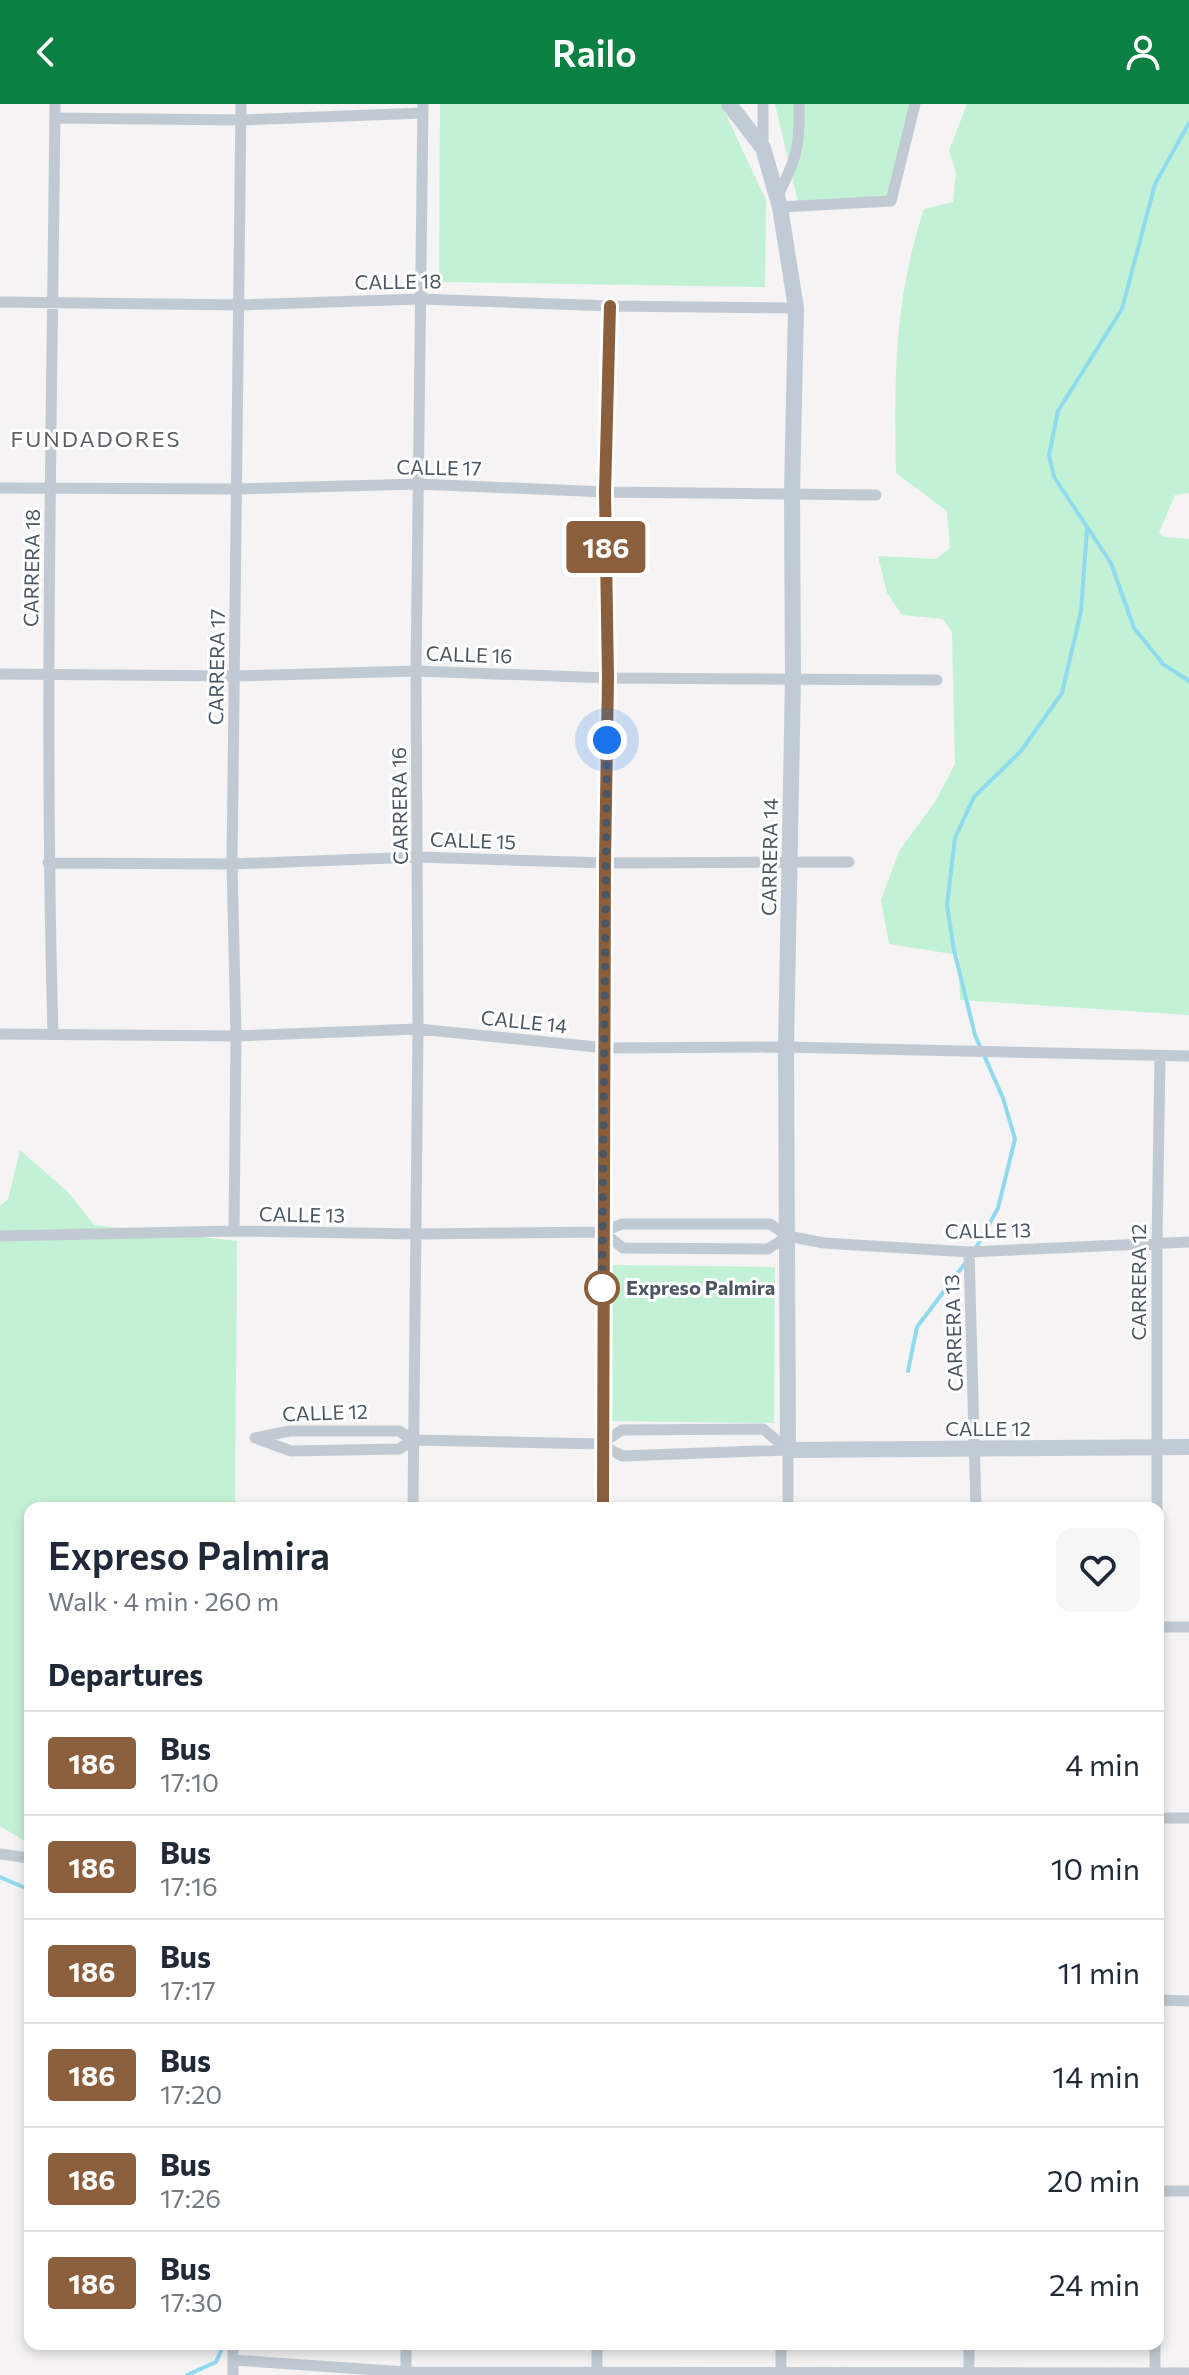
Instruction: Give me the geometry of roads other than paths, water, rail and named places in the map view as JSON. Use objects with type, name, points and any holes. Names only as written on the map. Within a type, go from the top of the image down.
[{"type":"main road","points":[[729,104],[763,148]]},
{"type":"main road","name":"CARRERA 14","points":[[763,148],[779,202],[796,308],[786,1047],[788,1450]]},
{"type":"main road","name":"CALLE 12","points":[[788,1450],[1189,1447]]},
{"type":"street","name":"CARRERA 18","points":[[53,1033],[48,863],[55,104]]},
{"type":"street","name":"CARRERA 17","points":[[234,1231],[236,1036],[232,864],[241,104]]},
{"type":"street","points":[[763,104],[763,148]]},
{"type":"street","points":[[799,104],[795,161],[779,202],[891,201],[915,104]]},
{"type":"street","points":[[55,118],[242,120],[423,108]]},
{"type":"street","name":"CARRERA 16","points":[[413,1502],[418,1029],[416,671],[423,108]]},
{"type":"street","name":"CALLE 18","points":[[0,302],[241,305],[421,299],[610,306],[796,308]]},
{"type":"street","points":[[603,1502],[608,678],[605,492],[610,306]]},
{"type":"street","name":"CALLE 17","points":[[0,488],[238,489],[418,484],[605,492],[876,495]]},
{"type":"street","name":"CALLE 16","points":[[0,674],[235,676],[416,671],[608,678],[937,680]]},
{"type":"street","name":"CALLE 15","points":[[48,863],[232,864],[418,857],[605,863],[849,862]]},
{"type":"street","name":"CALLE 14","points":[[0,1034],[236,1036],[418,1029],[606,1048],[786,1047],[1189,1056]]},
{"type":"street","name":"CARRERA 12","points":[[1157,1502],[1160,1056]]},
{"type":"street","name":"CALLE 13","points":[[0,1236],[234,1231],[415,1234],[603,1232],[622,1224],[770,1224],[788,1236],[824,1243],[969,1252],[1189,1242]]},
{"type":"street","name":"CALLE 13","points":[[603,1232],[623,1248],[768,1249],[788,1236]]},
{"type":"street","name":"CARRERA 13","points":[[969,1252],[976,1502]]},
{"type":"street","name":"CALLE 12","points":[[601,1444],[622,1430],[763,1429],[788,1450]]},
{"type":"street","name":"CALLE 12","points":[[413,1440],[399,1449],[291,1451],[255,1438],[290,1431],[399,1431],[413,1440],[601,1444],[622,1456],[788,1450]]},
{"type":"street","name":"CARRERA 14","points":[[788,1450],[788,1502]]},
{"type":"street","points":[[1164,1627],[1189,1627]]},
{"type":"street","points":[[1164,1818],[1189,1818]]},
{"type":"street","points":[[0,1854],[24,1857]]},
{"type":"street","points":[[1164,2000],[1189,2001]]},
{"type":"street","points":[[1164,2191],[1189,2191]]},
{"type":"street","points":[[233,2350],[233,2375]]},
{"type":"street","points":[[406,2350],[406,2373]]},
{"type":"street","points":[[597,2350],[597,2374]]},
{"type":"street","points":[[781,2350],[781,2373]]},
{"type":"street","points":[[969,2350],[969,2373]]},
{"type":"street","points":[[1155,2350],[1155,2374]]},
{"type":"street","points":[[233,2360],[406,2373],[1189,2373]]},
{"type":"waterway","points":[[1189,123],[1155,184],[1122,309],[1058,411],[1049,455],[1054,477],[1111,563],[1134,628],[1163,664],[1189,681]]},
{"type":"waterway","points":[[976,1248],[998,1208],[1015,1139],[1003,1098],[975,1035],[954,950],[947,905],[955,838],[974,797],[1021,751],[1062,693],[1081,611],[1087,529]]},
{"type":"waterway","points":[[908,1371],[917,1327],[966,1262]]},
{"type":"waterway","points":[[0,1877],[24,1887]]},
{"type":"waterway","points":[[187,2375],[216,2362],[221,2350]]},
{"type":"place","name":"Expreso Palmira","points":[[602,1288]]},
{"type":"district","name":"FUNDADORES","points":[[96,439]]}]
